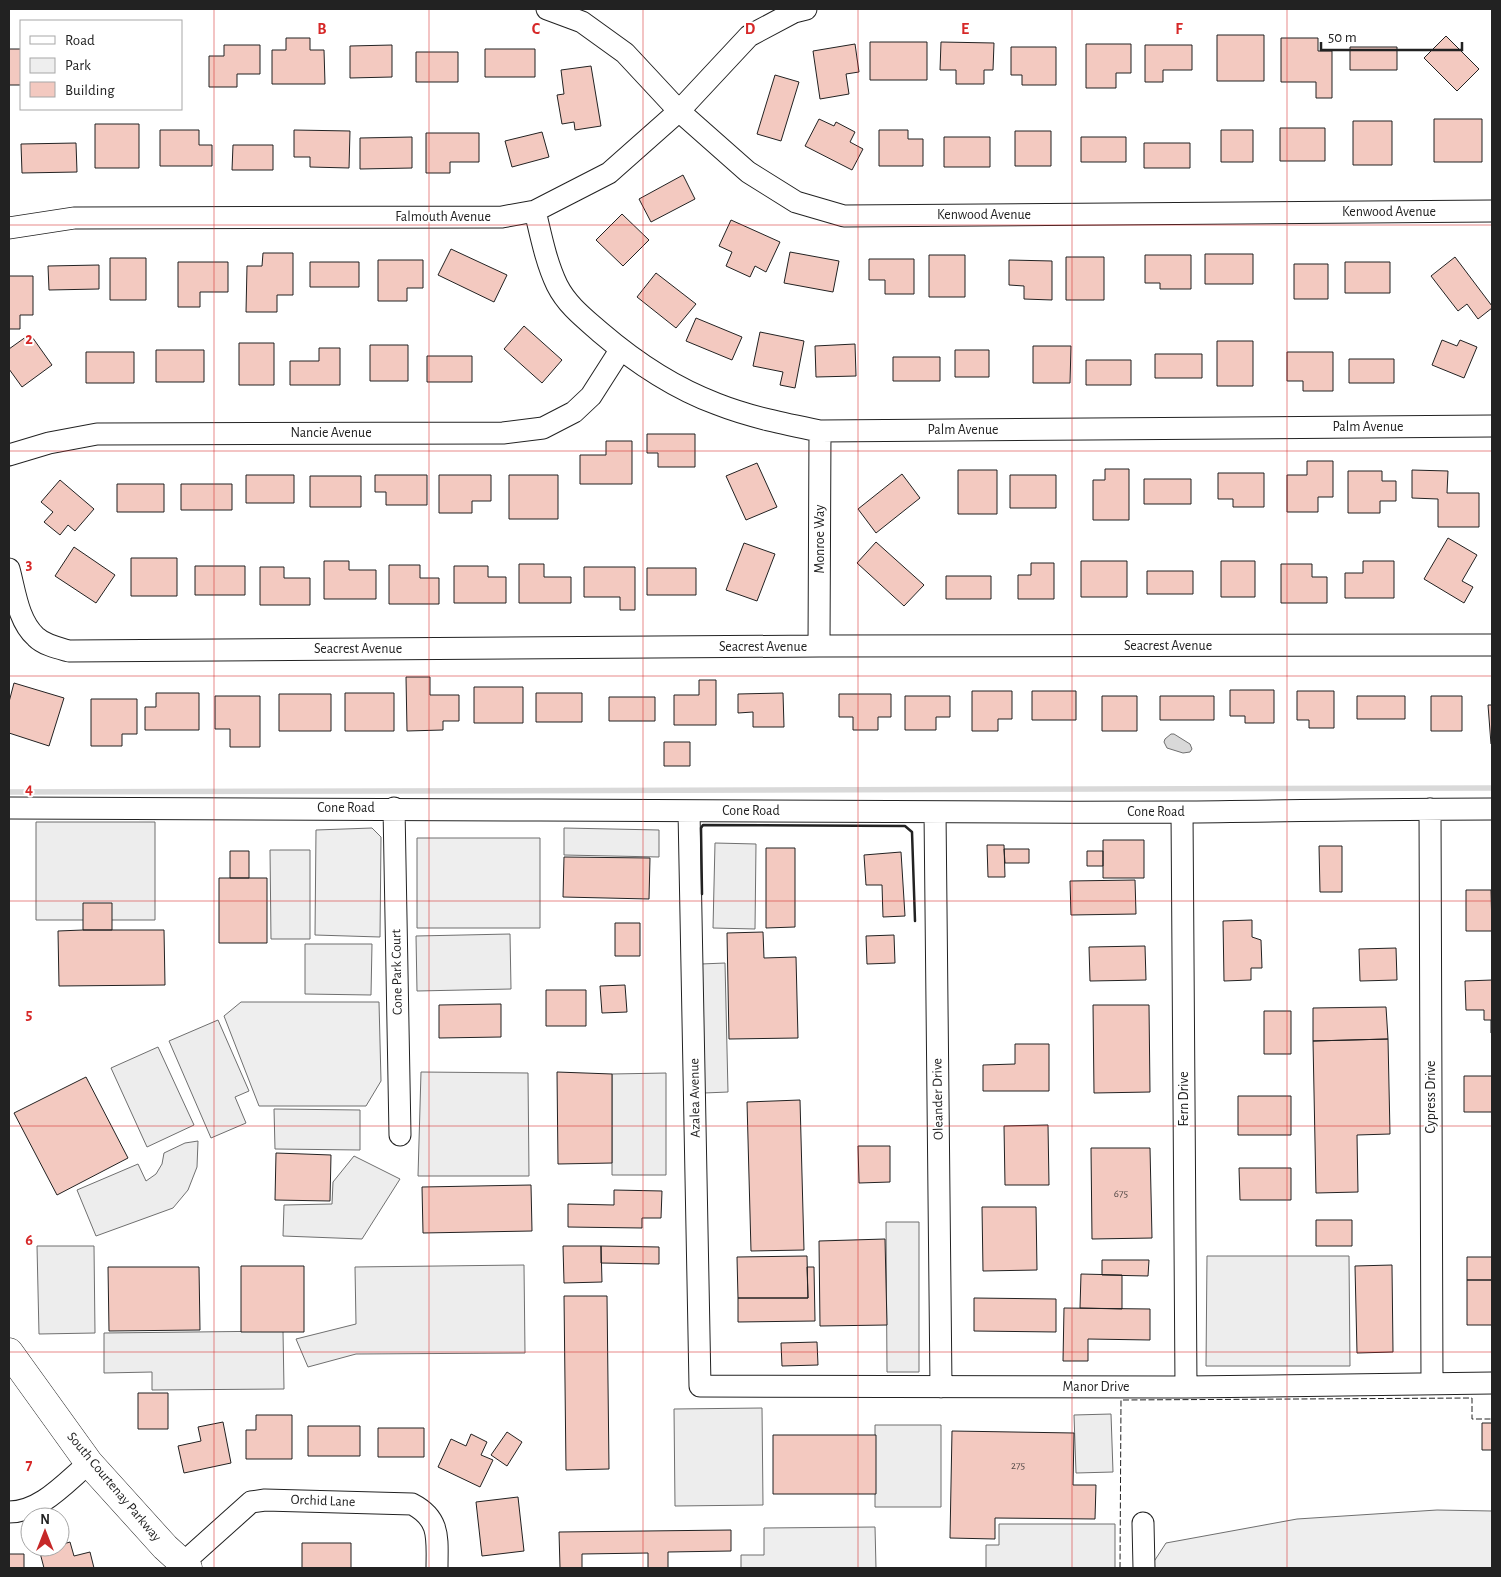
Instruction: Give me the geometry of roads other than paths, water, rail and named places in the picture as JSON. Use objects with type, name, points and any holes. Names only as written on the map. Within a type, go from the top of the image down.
[{"type":"main road","name":"South Courtenay Parkway","points":[[9,1352],[89,1463],[165,1547],[185,1566]]},
{"type":"street","name":"Kenwood Avenue","points":[[547,9],[582,22],[625,54],[679,111],[748,172],[796,202],[844,216],[1492,211]]},
{"type":"street","name":"Falmouth Avenue","points":[[9,228],[74,218],[502,216],[535,212],[609,173],[679,111],[749,36],[794,12],[806,9]]},
{"type":"street","name":"Palm Avenue","points":[[535,212],[557,285],[573,309],[620,349],[671,383],[717,404],[769,421],[820,431],[1492,426]]},
{"type":"street","name":"Nancie Avenue","points":[[9,455],[48,443],[97,434],[503,433],[543,428],[574,412],[591,396],[620,349]]},
{"type":"street","name":"Monroe Way","points":[[819,646],[820,431]]},
{"type":"street","name":"Seacrest Avenue","points":[[9,569],[20,609],[28,626],[37,638],[54,647],[68,651],[819,646],[1492,645]]},
{"type":"street","name":"Cone Road","points":[[9,808],[394,808],[935,812],[1492,809]]},
{"type":"street","name":"Cone Park Court","points":[[394,808],[400,1135]]},
{"type":"street","name":"Cypress Drive","points":[[1430,809],[1432,1384]]},
{"type":"street","name":"Azalea Avenue","points":[[689,811],[700,1386]]},
{"type":"street","name":"Oleander Drive","points":[[935,812],[941,1386]]},
{"type":"street","name":"Fern Drive","points":[[1182,812],[1186,1386]]},
{"type":"street","name":"Manor Drive","points":[[700,1386],[1492,1384]]},
{"type":"street","points":[[9,1512],[17,1512],[38,1505],[89,1463]]},
{"type":"street","name":"Orchid Lane","points":[[185,1566],[251,1502],[265,1500],[412,1504],[423,1509],[435,1526],[437,1568]]},
{"type":"street","points":[[1143,1523],[1144,1568]]},
{"type":"waterway","points":[[9,792],[1492,788]]}]
